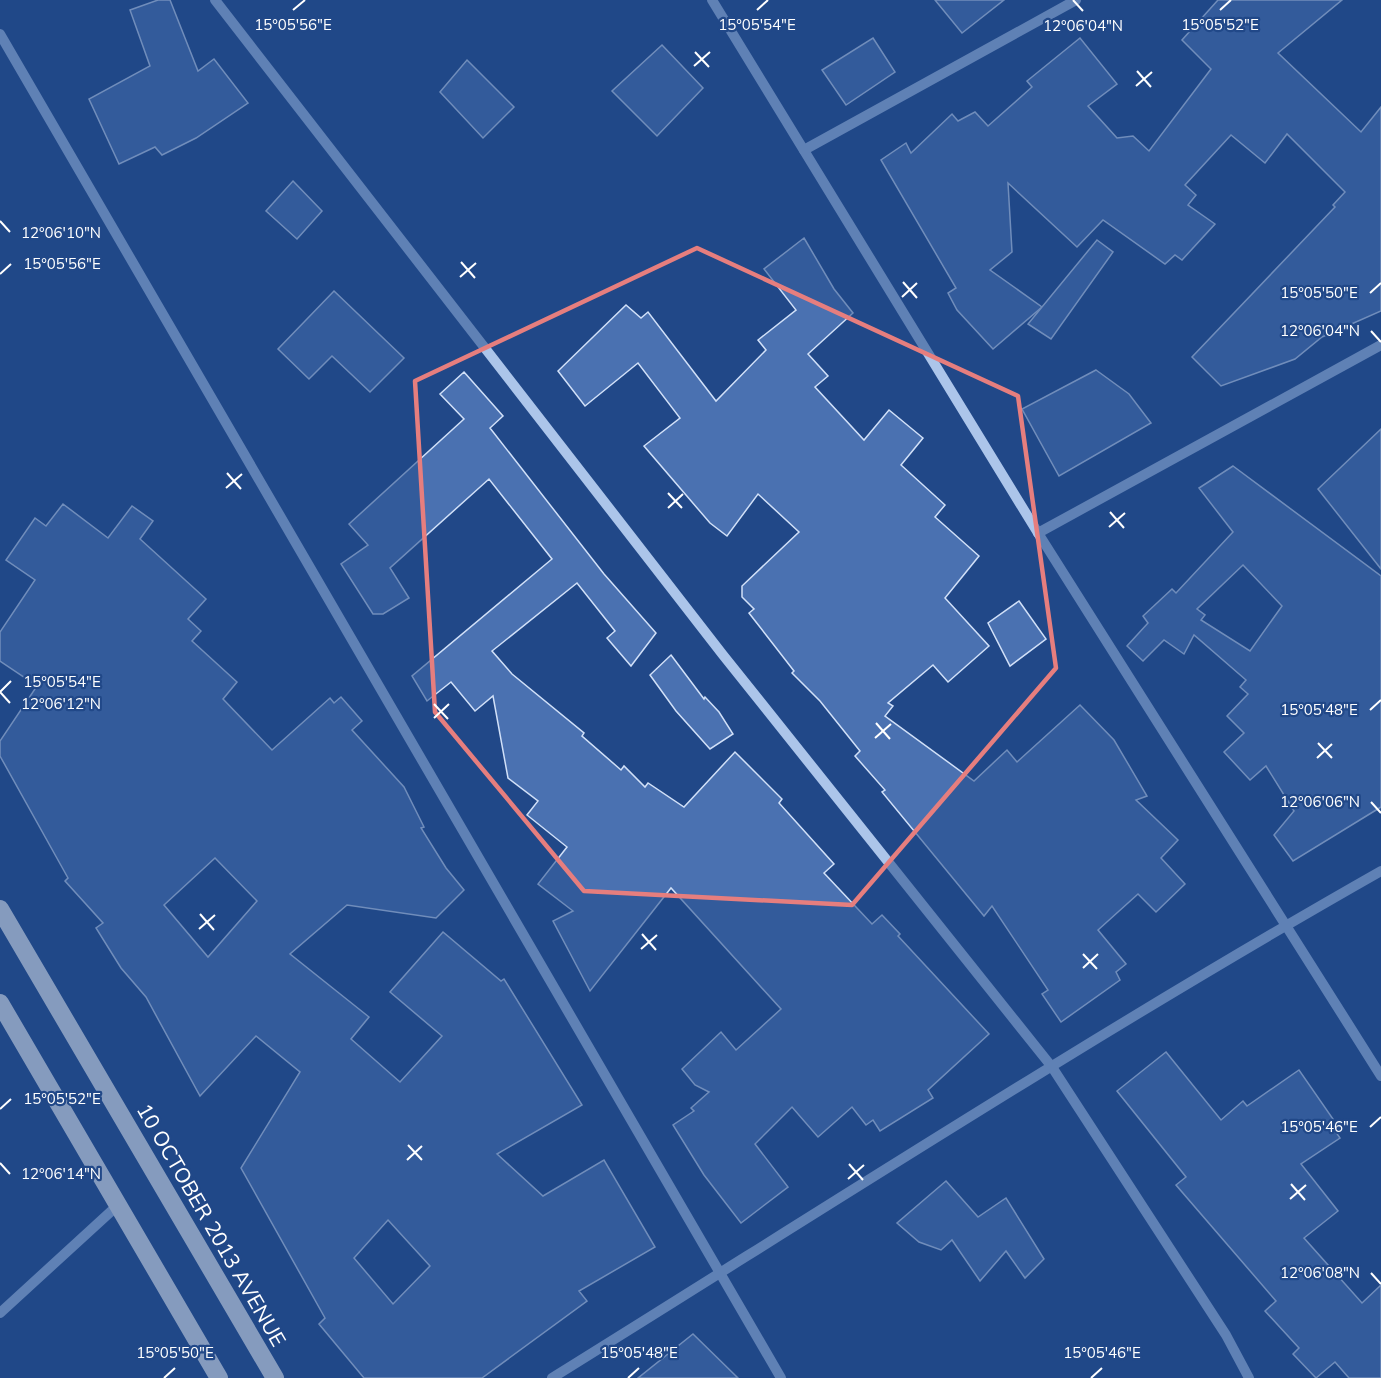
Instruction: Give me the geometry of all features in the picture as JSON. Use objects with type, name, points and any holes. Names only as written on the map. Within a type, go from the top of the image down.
[{"type":"highway","name":"10 OCTOBER 2013 AVENUE","points":[[0,909],[275,1378]]},
{"type":"highway","points":[[0,1003],[219,1378]]},
{"type":"street","points":[[215,0],[723,655],[1052,1067],[1226,1335],[1250,1378]]},
{"type":"street","points":[[712,0],[1038,533],[1381,1076]]},
{"type":"street","points":[[804,150],[1076,0]]},
{"type":"street","points":[[0,34],[718,1274],[781,1378]]},
{"type":"street","points":[[1038,533],[1381,345]]},
{"type":"street","points":[[552,1378],[1052,1067],[1285,926],[1381,871]]},
{"type":"street","points":[[0,1313],[118,1205]]},
{"type":"highlighted area","points":[[697,248],[1018,396],[1056,668],[852,905],[584,891],[435,712],[415,381]]},
{"type":"building","points":[[158,0],[170,0],[198,71],[214,59],[248,103],[196,138],[162,155],[155,147],[119,164],[89,99],[150,66],[130,10]]},
{"type":"building","points":[[935,0],[1004,0],[962,33]]},
{"type":"building","points":[[1218,0],[1342,0],[1278,53],[1361,132],[1381,107],[1381,311],[1322,337],[1295,359],[1221,386],[1192,357],[1335,207],[1333,205],[1345,192],[1287,134],[1265,163],[1231,135],[1185,185],[1196,195],[1188,205],[1215,224],[1182,260],[1175,255],[1165,264],[1103,220],[1077,247],[1008,183],[1012,252],[990,270],[1042,307],[993,349],[957,310],[948,293],[956,288],[881,160],[906,143],[911,153],[952,114],[958,121],[975,112],[988,126],[1032,87],[1027,81],[1080,38],[1117,84],[1088,106],[1117,138],[1133,136],[1149,151],[1211,69],[1182,40]]},
{"type":"building","points":[[873,38],[895,72],[846,105],[822,70]]},
{"type":"building","points":[[662,45],[703,88],[657,136],[612,91]]},
{"type":"building","points":[[467,60],[514,107],[483,138],[440,92]]},
{"type":"building","points":[[293,181],[322,211],[297,239],[266,211]]},
{"type":"building","points":[[804,238],[834,289],[853,313],[808,354],[828,376],[815,387],[864,440],[889,410],[923,438],[901,465],[945,505],[935,517],[979,556],[945,598],[989,646],[948,682],[933,665],[888,703],[893,706],[885,716],[974,781],[1007,750],[1017,762],[1080,705],[1114,740],[1147,796],[1136,800],[1178,840],[1161,858],[1185,884],[1156,912],[1138,894],[1098,930],[1126,964],[1116,972],[1120,980],[1061,1022],[1042,994],[1048,990],[992,906],[984,916],[882,792],[885,790],[855,756],[860,751],[820,701],[792,673],[794,671],[749,613],[754,609],[742,597],[742,586],[799,532],[758,494],[727,536],[710,523],[644,446],[680,418],[638,363],[585,406],[558,371],[626,305],[641,318],[648,312],[716,401],[766,350],[758,340],[796,310],[764,269]]},
{"type":"building","points":[[1097,240],[1113,252],[1051,339],[1028,324]]},
{"type":"building","points":[[334,291],[404,358],[370,392],[332,356],[309,379],[278,349]]},
{"type":"building","points":[[1096,370],[1129,394],[1151,423],[1059,476],[1022,409]]},
{"type":"building","points":[[464,372],[503,416],[490,428],[604,574],[656,633],[631,666],[607,638],[615,631],[577,583],[492,651],[512,674],[584,733],[582,736],[621,770],[624,766],[645,787],[648,783],[684,807],[735,752],[782,799],[779,803],[834,864],[824,873],[872,924],[882,915],[900,934],[898,936],[989,1034],[928,1090],[933,1098],[880,1131],[873,1120],[866,1125],[852,1107],[818,1137],[792,1107],[755,1144],[788,1187],[741,1223],[704,1175],[673,1125],[694,1111],[691,1108],[709,1092],[695,1085],[682,1069],[721,1032],[736,1050],[781,1009],[671,888],[590,991],[553,921],[573,911],[538,884],[567,847],[527,815],[538,801],[508,778],[493,696],[475,711],[451,682],[427,701],[412,676],[552,559],[489,479],[390,568],[409,598],[383,614],[373,614],[341,564],[368,545],[349,524],[464,419],[440,394]]},
{"type":"building","points":[[1381,429],[1381,569],[1318,489]]},
{"type":"building","points":[[1233,466],[1381,576],[1381,807],[1293,861],[1274,835],[1294,811],[1266,766],[1250,780],[1224,752],[1244,733],[1227,716],[1248,694],[1240,687],[1246,680],[1194,635],[1184,654],[1164,640],[1143,661],[1127,646],[1148,623],[1143,616],[1172,589],[1176,593],[1233,532],[1199,488]],"holes":[[[1243,565],[1282,606],[1250,651],[1201,620],[1205,615],[1197,609]]]},
{"type":"building","points":[[63,504],[108,538],[132,506],[153,521],[140,539],[206,599],[188,619],[201,631],[192,641],[237,682],[223,699],[272,750],[330,698],[334,703],[341,697],[362,721],[352,730],[404,787],[424,827],[421,828],[446,868],[464,890],[436,918],[347,905],[290,954],[369,1017],[351,1039],[400,1082],[442,1036],[390,992],[443,932],[501,981],[504,979],[582,1105],[497,1154],[543,1196],[604,1160],[655,1247],[579,1291],[587,1301],[482,1378],[364,1378],[319,1324],[325,1318],[241,1168],[300,1072],[256,1036],[200,1096],[146,997],[121,968],[96,928],[103,923],[65,881],[68,878],[0,756],[0,741],[37,686],[0,661],[0,632],[35,580],[6,560],[35,518],[46,526]],"holes":[[[215,858],[257,901],[208,957],[164,905]],[[388,1220],[430,1266],[393,1304],[354,1258]]]},
{"type":"building","points":[[1019,601],[1046,639],[1010,666],[988,623]]},
{"type":"building","points":[[671,655],[704,699],[705,697],[719,712],[733,734],[710,749],[676,711],[650,675]]},
{"type":"building","points":[[1166,1052],[1221,1120],[1243,1101],[1247,1106],[1299,1070],[1333,1119],[1329,1122],[1340,1138],[1301,1164],[1338,1211],[1304,1238],[1362,1303],[1381,1285],[1381,1378],[1349,1378],[1335,1362],[1316,1378],[1293,1354],[1299,1348],[1265,1311],[1276,1301],[1176,1185],[1186,1177],[1117,1091]]},
{"type":"building","points":[[946,1181],[978,1217],[1006,1198],[1044,1259],[1025,1278],[1006,1251],[980,1281],[952,1240],[941,1250],[919,1242],[897,1223]]},
{"type":"building","points":[[693,1334],[738,1378],[638,1378]]}]
